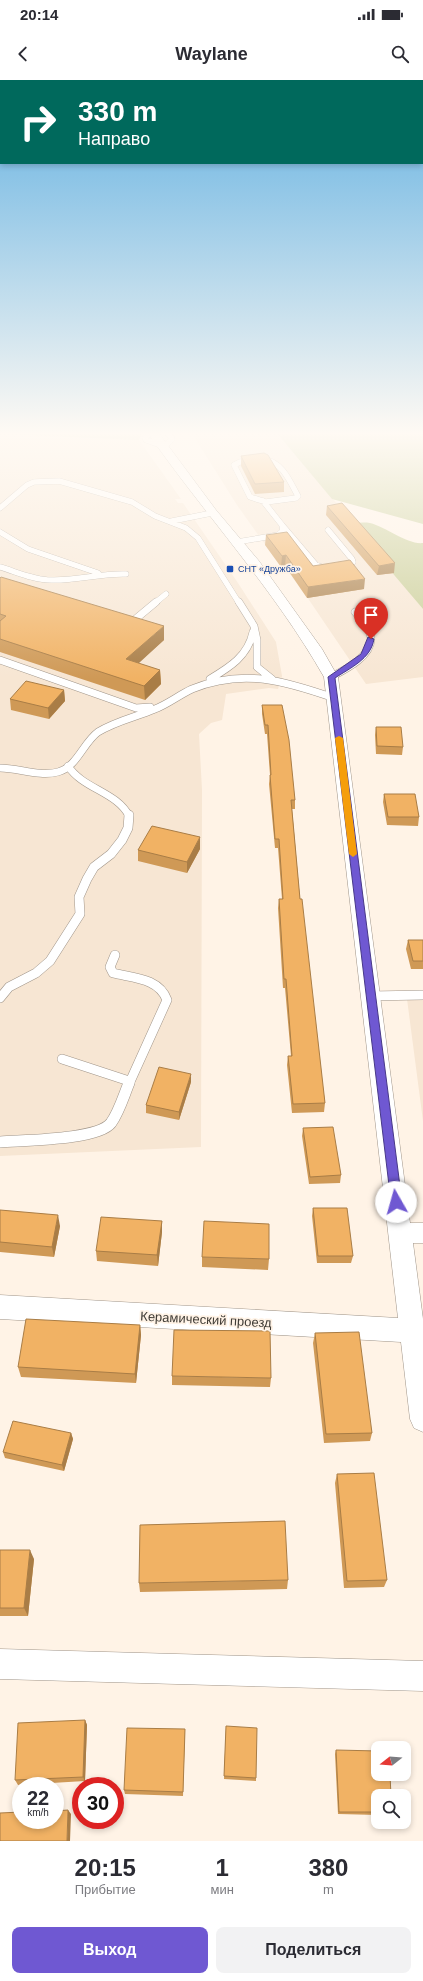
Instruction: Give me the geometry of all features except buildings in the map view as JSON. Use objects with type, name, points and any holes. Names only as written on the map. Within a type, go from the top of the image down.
[{"type":"street","points":[[213,514],[237,542],[315,649],[331,677],[423,1419]]},
{"type":"street","points":[[400,1233],[423,1233]]},
{"type":"street","name":"Керамический проезд","points":[[0,1307],[412,1331]]},
{"type":"street","points":[[0,1664],[423,1676]]},
{"type":"lane","points":[[152,514],[186,528]]},
{"type":"lane","points":[[166,520],[185,519],[191,516],[204,514]]},
{"type":"lane","points":[[273,514],[316,565],[321,568],[333,569],[350,565],[353,562],[352,559],[328,530]]},
{"type":"lane","points":[[185,519],[182,524],[202,544],[254,626],[257,640],[257,667],[272,679]]},
{"type":"lane","points":[[237,542],[281,533],[284,529],[282,526]]},
{"type":"lane","points":[[0,532],[28,549],[100,574]]},
{"type":"lane","points":[[0,566],[44,579],[100,574],[126,574]]},
{"type":"lane","points":[[33,587],[44,579]]},
{"type":"lane","points":[[132,622],[166,594]]},
{"type":"lane","points":[[331,677],[364,655],[370,645],[371,639],[368,630],[355,612]]},
{"type":"lane","points":[[125,619],[144,625]]},
{"type":"lane","points":[[1,767],[44,772],[58,772],[68,766],[96,734],[106,728],[161,706],[197,687],[235,664],[243,656],[252,641],[254,626]]},
{"type":"lane","points":[[0,660],[136,708],[161,706]]},
{"type":"lane","points":[[197,687],[240,676],[255,676],[272,679],[334,698]]},
{"type":"lane","points":[[0,998],[9,987],[36,973],[50,961],[80,914],[80,892],[94,867],[112,853],[130,826],[130,816],[123,806],[108,795],[79,779],[70,772],[68,766]]},
{"type":"lane","points":[[0,1142],[80,1136],[100,1131],[111,1123],[167,1000],[160,987],[113,973],[110,967],[115,955]]},
{"type":"lane","points":[[371,996],[423,995]]},
{"type":"lane","points":[[62,1059],[129,1081]]},
{"type":"shaded area","points":[[0,514],[191,514],[276,642],[282,676],[278,689],[269,688],[226,694],[222,720],[211,723],[199,734],[202,790],[201,1147],[0,1156]]},
{"type":"shaded area","points":[[244,514],[345,514],[423,609],[423,677],[366,684],[286,566],[281,567]]},
{"type":"shaded area","points":[[407,999],[423,999],[423,1121]]},
{"type":"green space","points":[[387,514],[423,514],[423,524]]},
{"type":"green space","points":[[350,523],[370,523],[404,539],[417,543],[423,543],[423,609]]},
{"type":"slow traffic","points":[[339,738],[353,854]]},
{"type":"place","name":"СНТ «Дружба»","points":[[230,569]]},
{"type":"route","points":[[371,639],[370,645],[364,655],[338,674],[331,677],[396,1202]]}]
